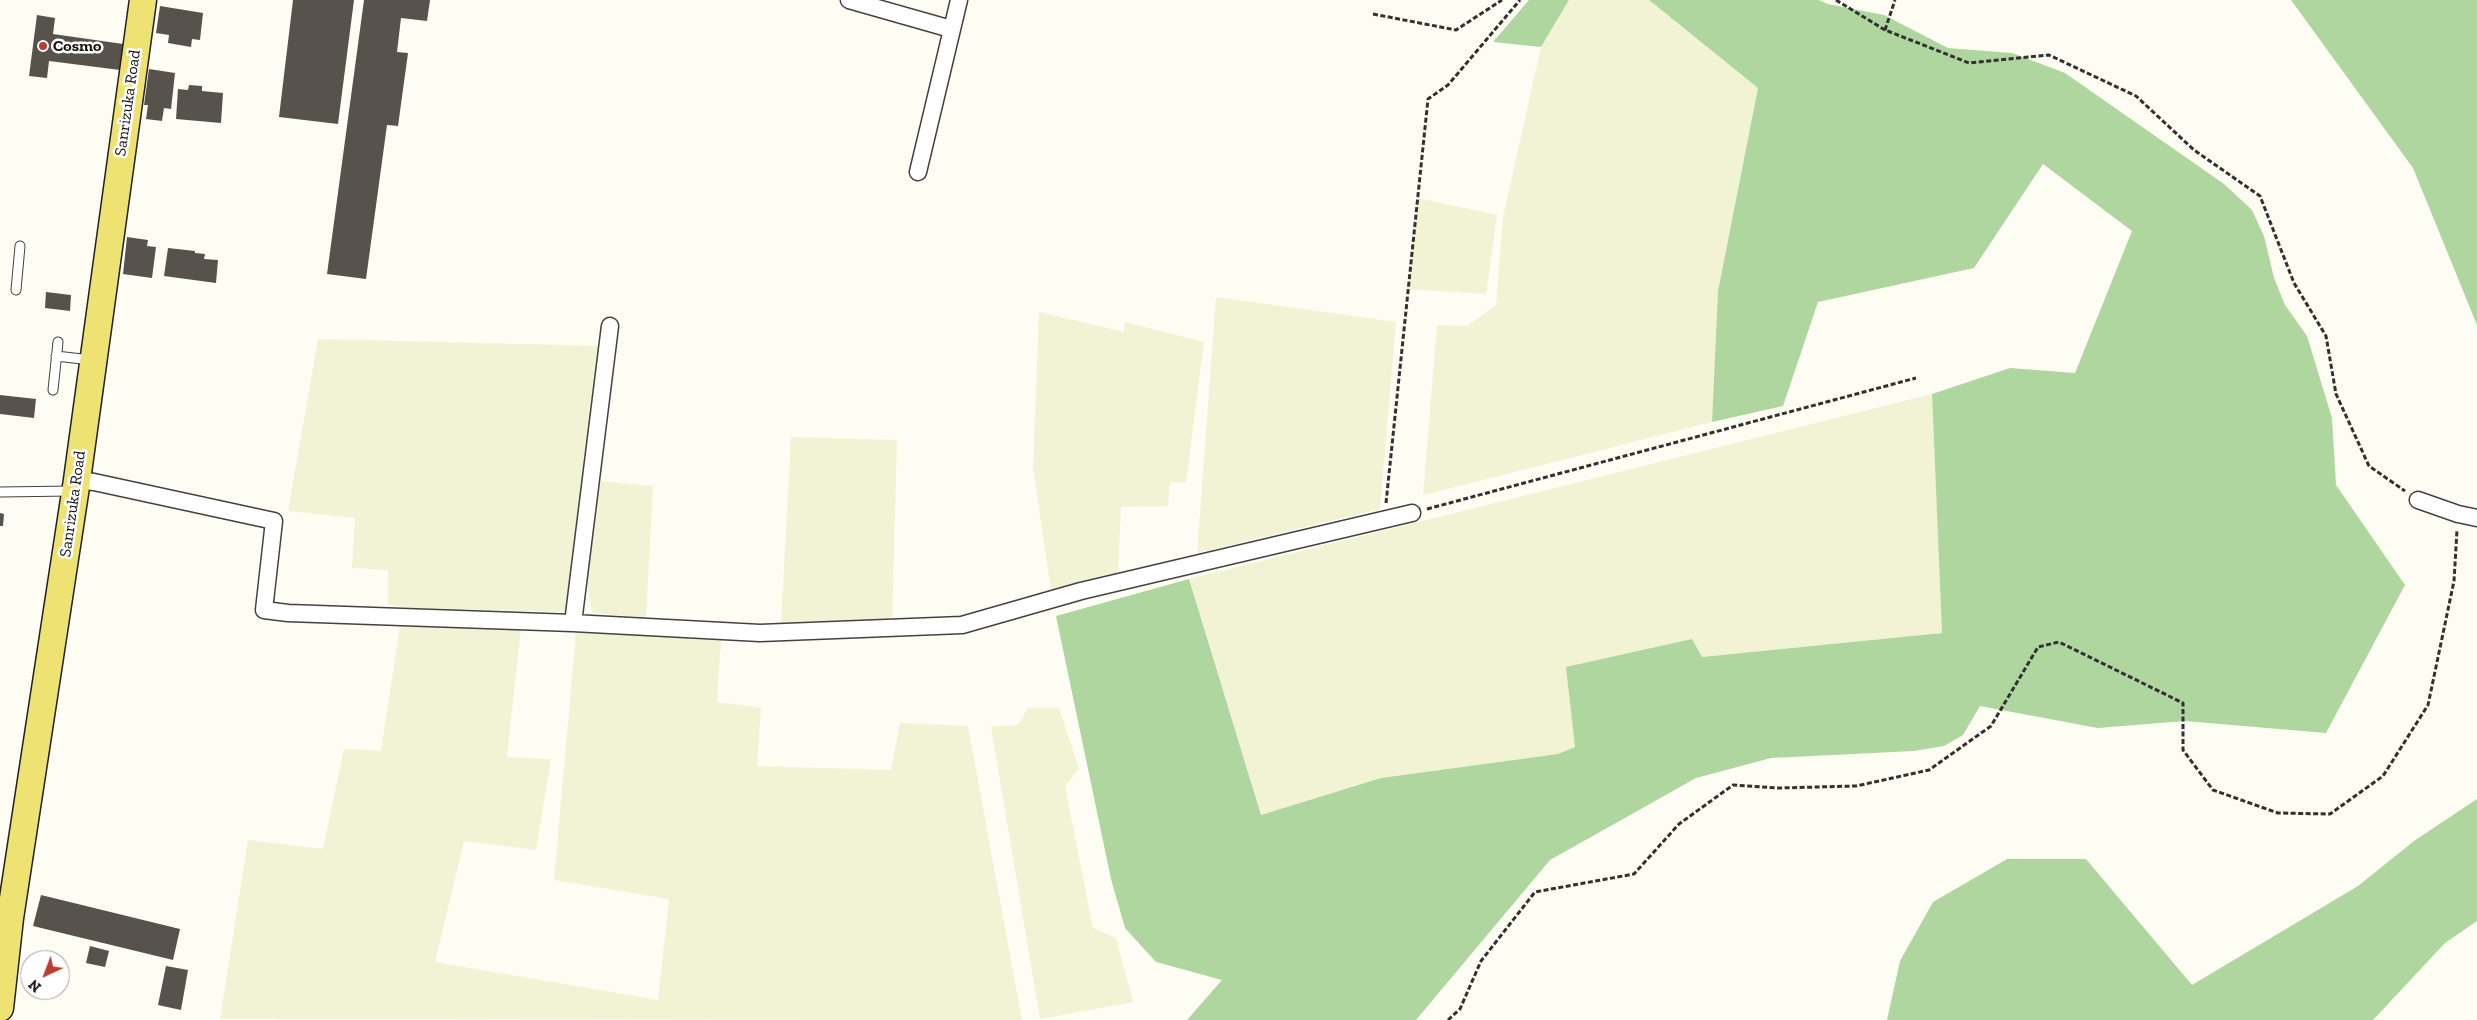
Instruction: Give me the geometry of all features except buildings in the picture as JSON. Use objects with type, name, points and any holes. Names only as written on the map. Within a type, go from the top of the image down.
[{"type":"main road","name":"Sanrizuka Road","points":[[0,1008],[5,917],[76,486],[143,0]]},
{"type":"street","points":[[849,0],[951,29]]},
{"type":"street","points":[[918,172],[959,0]]},
{"type":"street","points":[[573,623],[610,326]]},
{"type":"street","points":[[76,486],[94,482],[274,521],[264,610],[288,613],[573,623],[760,633],[962,625],[1081,591],[1412,513]]},
{"type":"street","points":[[2418,500],[2458,514],[2477,518]]},
{"type":"lane","points":[[16,290],[20,246]]},
{"type":"lane","points":[[53,390],[58,342]]},
{"type":"lane","points":[[56,356],[92,360]]},
{"type":"lane","points":[[0,492],[76,486]]},
{"type":"path","points":[[1373,14],[1456,30],[1502,0]]},
{"type":"path","points":[[1384,519],[1428,99],[1448,85],[1520,0]]},
{"type":"path","points":[[1836,0],[1886,30],[1969,63],[2049,55],[2136,96],[2194,150],[2260,196],[2294,283],[2326,336],[2336,394],[2369,466],[2418,500]]},
{"type":"path","points":[[1886,30],[1896,0]]},
{"type":"path","points":[[1412,513],[1916,378]]},
{"type":"path","points":[[1448,1020],[1460,1010],[1481,960],[1535,892],[1634,874],[1679,824],[1733,786],[1778,788],[1856,786],[1929,770],[1991,726],[2038,647],[2059,642],[2183,703],[2182,750],[2213,790],[2278,813],[2330,814],[2383,776],[2428,705],[2454,581],[2458,514]]},
{"type":"green space","points":[[1529,0],[1569,0],[1541,47],[1493,42]]},
{"type":"green space","points":[[1569,0],[1649,0],[1758,88],[1718,291],[1712,422],[1423,495],[1437,325],[1467,326],[1496,305],[1503,217],[1541,47]]},
{"type":"green space","points":[[1649,0],[1819,0],[1828,4],[1884,15],[1948,48],[2012,53],[2065,73],[2224,184],[2252,210],[2264,236],[2274,278],[2285,305],[2307,336],[2332,418],[2336,485],[2405,585],[2326,733],[2185,721],[2098,728],[1980,706],[1963,735],[1944,746],[1914,751],[1771,758],[1696,778],[1550,860],[1416,1020],[1187,1020],[1222,980],[1156,962],[1125,928],[1111,879],[1056,616],[1189,579],[1261,815],[1381,778],[1558,754],[1575,747],[1566,667],[1692,639],[1702,657],[1942,633],[1932,394],[2010,368],[2075,373],[2132,231],[2043,164],[1974,268],[1818,302],[1783,406],[1712,422],[1718,291],[1758,88]]},
{"type":"green space","points":[[2291,0],[2477,0],[2477,325],[2413,168]]},
{"type":"green space","points":[[1418,198],[1497,215],[1486,294],[1407,289]]},
{"type":"green space","points":[[1216,297],[1396,322],[1380,509],[1197,553]]},
{"type":"green space","points":[[1039,312],[1124,332],[1125,322],[1204,342],[1186,483],[1170,482],[1168,506],[1121,507],[1118,573],[1051,591],[1033,467]]},
{"type":"green space","points":[[318,339],[601,346],[566,612],[415,608],[388,605],[388,570],[352,568],[355,518],[288,511]]},
{"type":"green space","points":[[1932,394],[1942,633],[1701,657],[1567,667],[1575,747],[1558,754],[1381,778],[1261,815],[1189,579]]},
{"type":"green space","points":[[791,437],[897,440],[892,623],[781,624]]},
{"type":"green space","points":[[600,481],[653,486],[646,618],[592,613],[587,580]]},
{"type":"green space","points":[[400,625],[521,628],[507,757],[551,759],[536,850],[464,841],[435,962],[658,1000],[669,899],[554,880],[576,632],[721,640],[717,702],[761,708],[757,766],[891,770],[900,723],[968,726],[1022,1020],[220,1019],[248,840],[323,849],[344,749],[381,751]]},
{"type":"green space","points":[[1028,708],[1059,708],[1079,769],[1065,786],[1093,928],[1116,938],[1133,1002],[1040,1019],[991,727],[1018,725]]},
{"type":"green space","points":[[2477,799],[2477,921],[2445,943],[2373,1020],[1887,1020],[1900,961],[1933,902],[2007,859],[2086,859],[2192,985],[2358,886],[2414,841]]},
{"type":"place","name":"Cosmo","points":[[43,46]]}]
